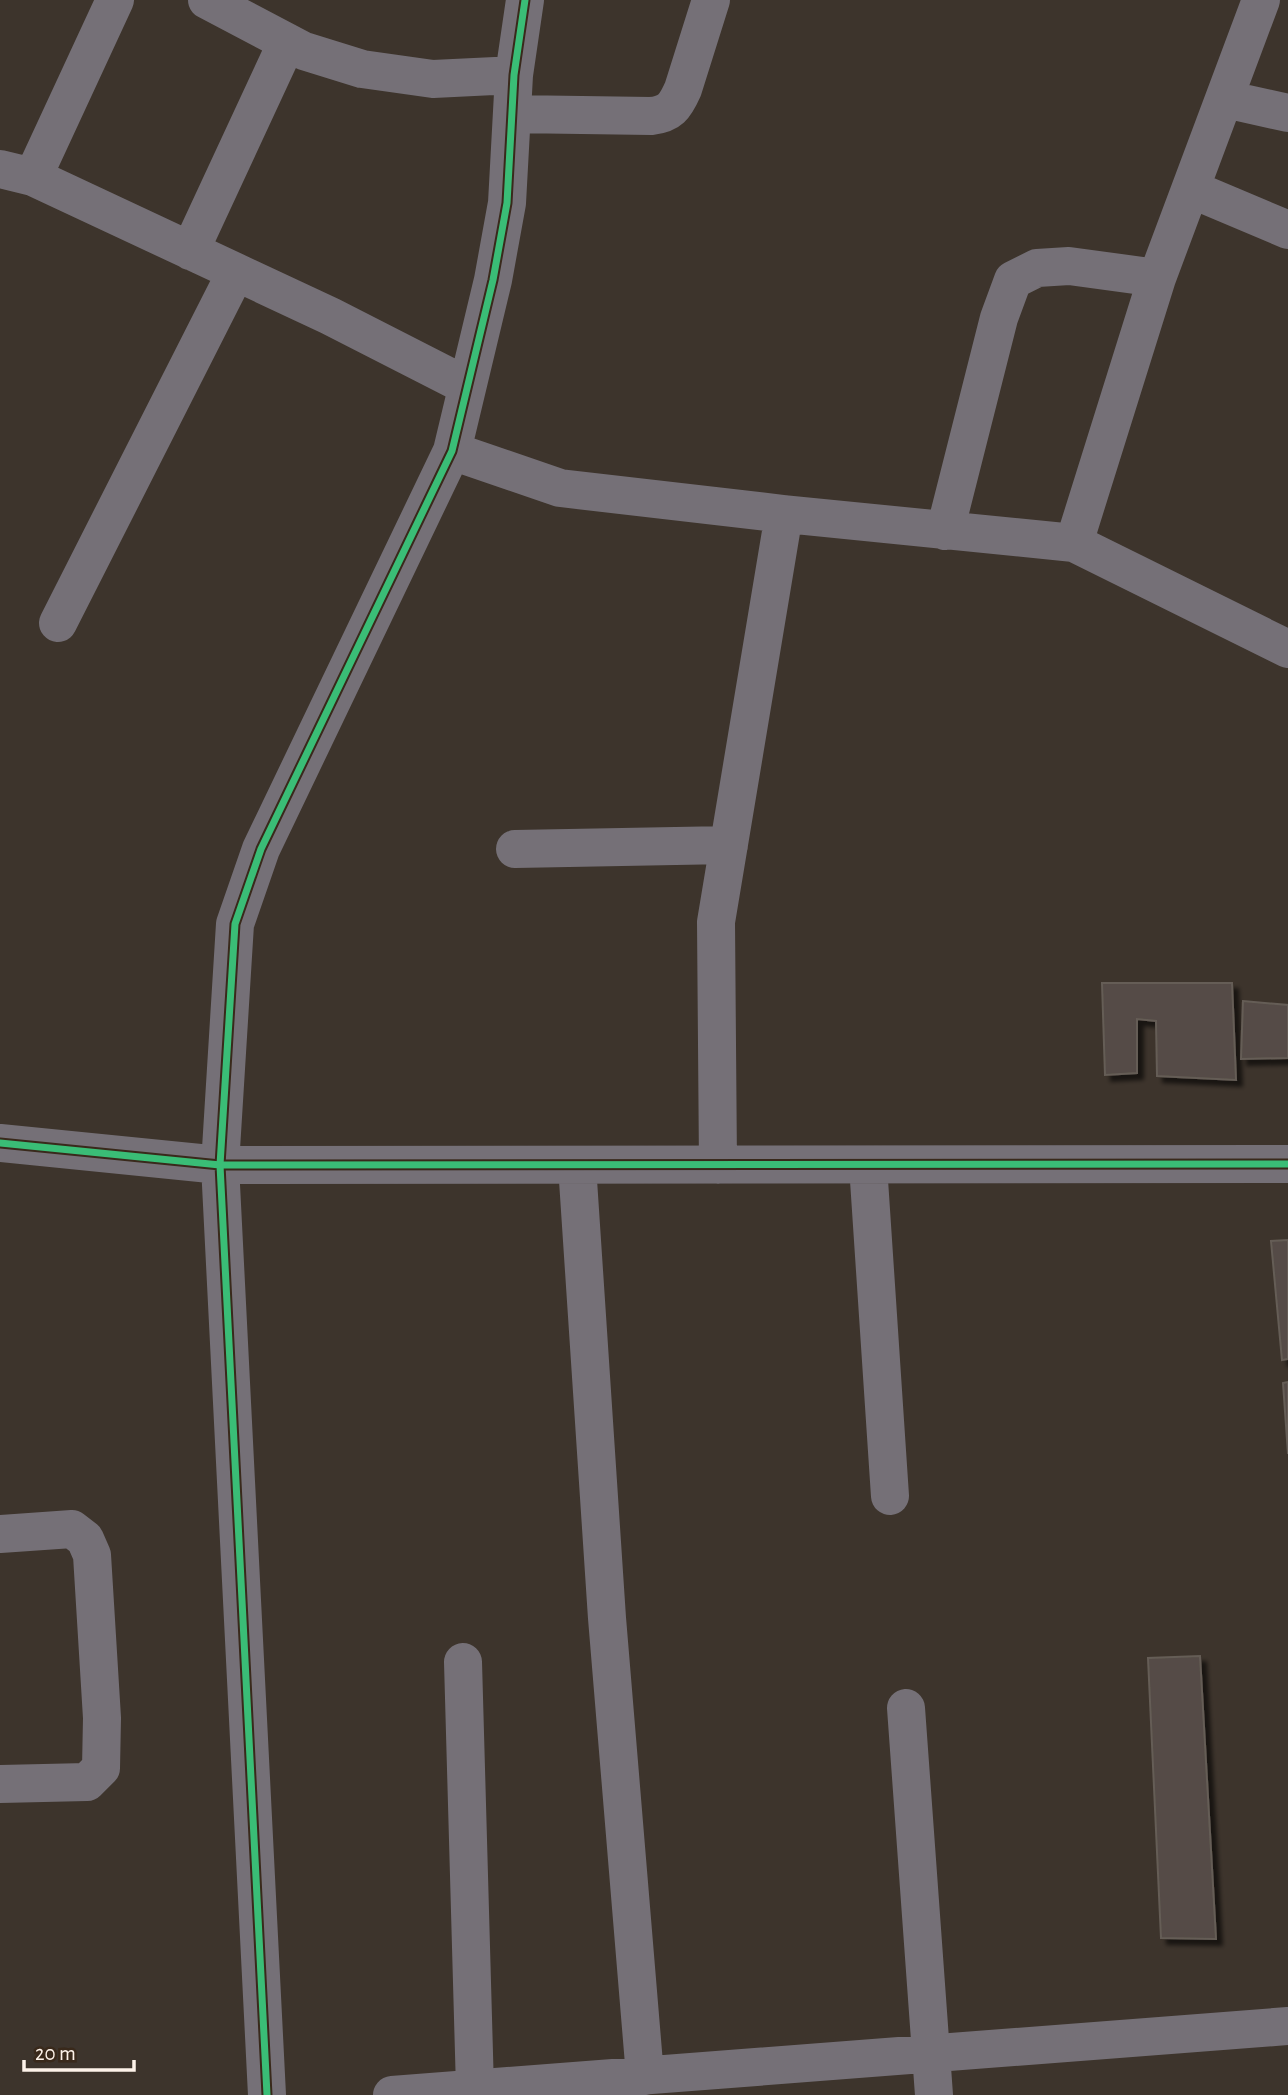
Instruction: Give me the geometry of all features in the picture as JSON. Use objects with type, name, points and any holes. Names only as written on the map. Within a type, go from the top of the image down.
[{"type":"street","points":[[115,0],[11,178],[191,251],[330,316],[467,386]]},
{"type":"street","points":[[207,0],[304,51],[362,69],[433,79],[514,75]]},
{"type":"street","points":[[267,2095],[220,1165],[235,924],[261,849],[452,451],[493,280],[506,203],[514,75],[525,0]]},
{"type":"street","points":[[512,114],[664,114],[677,103],[683,89],[711,0]]},
{"type":"street","points":[[1074,543],[1157,278],[1261,0],[1288,5]]},
{"type":"street","points":[[191,251],[287,42]]},
{"type":"street","points":[[1225,99],[1288,113]]},
{"type":"street","points":[[1191,189],[1288,230]]},
{"type":"street","points":[[945,531],[999,318],[1013,279],[1037,268],[1069,266],[1157,278]]},
{"type":"street","points":[[58,623],[236,272]]},
{"type":"street","points":[[452,451],[560,488],[1074,543],[1288,649]]},
{"type":"street","points":[[718,1165],[716,922],[784,514]]},
{"type":"street","points":[[515,849],[729,845]]},
{"type":"street","points":[[0,1143],[220,1165],[1288,1164]]},
{"type":"street","points":[[868,1164],[890,1496]]},
{"type":"street","points":[[577,1165],[607,1618],[661,2081]]},
{"type":"street","points":[[0,1534],[72,1529],[85,1539],[92,1555],[102,1718],[101,1768],[87,1782],[0,1784]]},
{"type":"street","points":[[463,1662],[475,2089]]},
{"type":"street","points":[[906,1708],[934,2095]]},
{"type":"street","points":[[392,2095],[661,2081],[932,2054],[1288,2026]]},
{"type":"building","points":[[1102,983],[1232,983],[1236,1080],[1157,1076],[1156,1021],[1137,1019],[1137,1073],[1105,1075]]},
{"type":"building","points":[[1243,1001],[1288,1005],[1288,1058],[1241,1059]]},
{"type":"building","points":[[1288,1240],[1288,1359],[1282,1360],[1271,1241]]},
{"type":"building","points":[[1288,1382],[1288,1454],[1283,1383]]},
{"type":"building","points":[[1200,1656],[1216,1939],[1161,1938],[1148,1658]]},
{"type":"cycle path","points":[[267,2095],[220,1165],[235,924],[261,849],[452,451],[493,280],[507,203],[514,75],[525,0]]},
{"type":"cycle path","points":[[0,1143],[220,1165],[1288,1164]]}]
